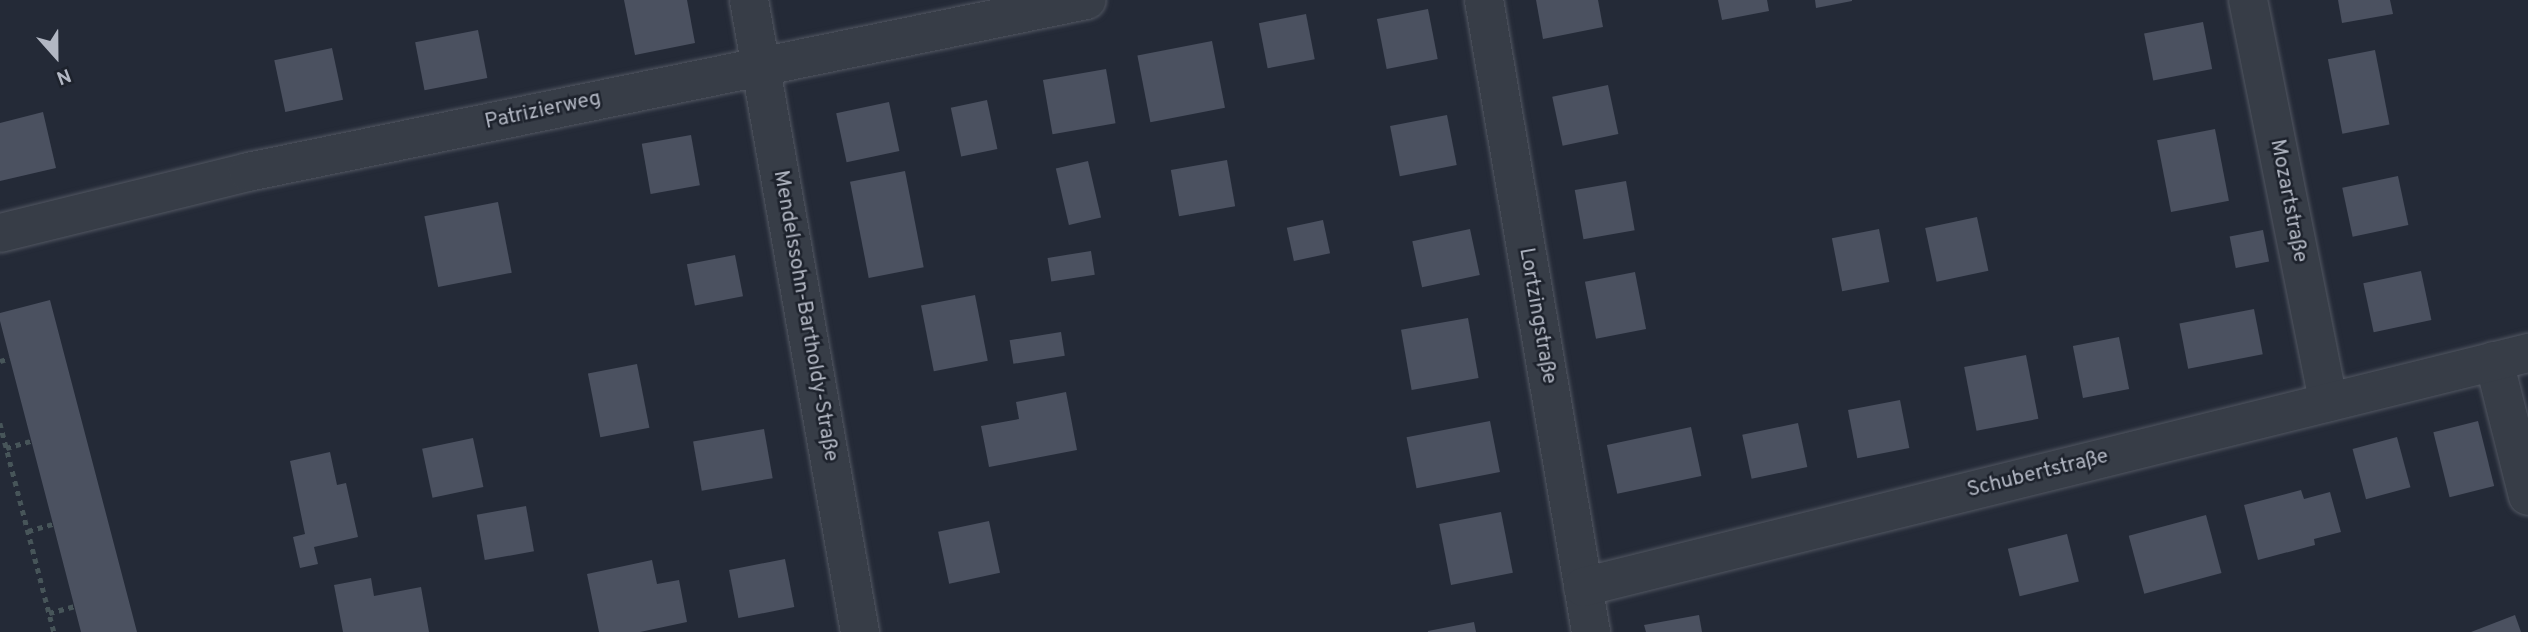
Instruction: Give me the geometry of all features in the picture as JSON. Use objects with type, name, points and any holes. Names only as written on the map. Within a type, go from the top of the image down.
[{"type":"street","name":"Mendelssohn-Bartholdy-Straße","points":[[749,0],[860,632]]},
{"type":"street","name":"Patrizierweg","points":[[0,233],[248,172],[1087,0]]},
{"type":"street","name":"Lortzingstraße","points":[[1484,0],[1591,632]]},
{"type":"street","name":"Mozartstraße","points":[[2248,0],[2328,402]]},
{"type":"street","name":"Schubertstraße","points":[[1583,587],[2511,357],[2528,496]]},
{"type":"path","points":[[0,361],[10,358]]},
{"type":"path","points":[[0,423],[54,632]]},
{"type":"path","points":[[6,448],[31,441]]},
{"type":"path","points":[[28,531],[53,524]]},
{"type":"path","points":[[50,613],[75,606]]},
{"type":"building","points":[[624,0],[687,0],[695,43],[635,55]]},
{"type":"building","points":[[1536,0],[1598,0],[1603,27],[1543,39]]},
{"type":"building","points":[[1718,0],[1767,0],[1769,11],[1722,20]]},
{"type":"building","points":[[1815,0],[1852,0],[1852,1],[1816,8]]},
{"type":"building","points":[[2338,0],[2390,0],[2393,14],[2342,23]]},
{"type":"building","points":[[1428,9],[1438,59],[1387,69],[1377,19]]},
{"type":"building","points":[[1306,14],[1315,59],[1268,68],[1259,23]]},
{"type":"building","points":[[2203,22],[2212,69],[2153,81],[2144,33]]},
{"type":"building","points":[[478,30],[487,78],[425,90],[415,42]]},
{"type":"building","points":[[1212,41],[1225,108],[1150,122],[1137,56]]},
{"type":"building","points":[[332,48],[343,100],[285,112],[274,60]]},
{"type":"building","points":[[2375,50],[2390,125],[2342,134],[2328,59]]},
{"type":"building","points":[[1106,69],[1116,123],[1053,134],[1043,80]]},
{"type":"building","points":[[1608,85],[1618,134],[1563,146],[1552,97]]},
{"type":"building","points":[[987,100],[997,149],[961,157],[951,108]]},
{"type":"building","points":[[889,102],[899,151],[847,162],[836,113]]},
{"type":"building","points":[[43,112],[56,168],[0,181],[0,123]]},
{"type":"building","points":[[1447,115],[1457,165],[1400,176],[1390,126]]},
{"type":"building","points":[[2215,129],[2229,201],[2171,212],[2157,140]]},
{"type":"building","points":[[691,135],[700,185],[651,194],[642,144]]},
{"type":"building","points":[[1227,160],[1235,206],[1179,216],[1171,170]]},
{"type":"building","points":[[1088,161],[1101,218],[1069,225],[1056,168]]},
{"type":"building","points":[[905,171],[924,267],[869,278],[850,182]]},
{"type":"building","points":[[2398,176],[2408,225],[2353,237],[2342,188]]},
{"type":"building","points":[[1626,181],[1635,230],[1583,239],[1575,190]]},
{"type":"building","points":[[498,202],[512,273],[438,287],[424,216]]},
{"type":"building","points":[[1977,217],[1988,271],[1937,282],[1925,228]]},
{"type":"building","points":[[1323,220],[1330,253],[1294,261],[1287,228]]},
{"type":"building","points":[[1470,229],[1480,275],[1422,287],[1412,241]]},
{"type":"building","points":[[1879,229],[1889,282],[1842,291],[1832,238]]},
{"type":"building","points":[[2263,230],[2269,261],[2236,268],[2230,236]]},
{"type":"building","points":[[1091,251],[1095,275],[1051,282],[1048,258]]},
{"type":"building","points":[[735,255],[743,296],[695,306],[687,264]]},
{"type":"building","points":[[2421,271],[2431,320],[2374,332],[2363,283]]},
{"type":"building","points":[[1635,272],[1646,329],[1596,339],[1585,282]]},
{"type":"building","points":[[975,295],[988,361],[934,371],[921,305]]},
{"type":"building","points":[[50,300],[137,632],[81,632],[0,321],[0,313]]},
{"type":"building","points":[[2254,309],[2263,354],[2188,369],[2179,324]]},
{"type":"building","points":[[1468,318],[1479,378],[1412,390],[1401,330]]},
{"type":"building","points":[[1061,332],[1065,356],[1013,364],[1010,340]]},
{"type":"building","points":[[2119,337],[2129,389],[2083,398],[2073,346]]},
{"type":"building","points":[[2026,355],[2038,419],[1977,431],[1964,367]]},
{"type":"building","points":[[637,364],[649,428],[600,437],[588,374]]},
{"type":"building","points":[[1066,392],[1077,450],[989,467],[981,426],[1019,419],[1016,402]]},
{"type":"building","points":[[1900,400],[1909,448],[1857,458],[1848,410]]},
{"type":"building","points":[[1490,421],[1500,472],[1416,488],[1407,437]]},
{"type":"building","points":[[2478,421],[2494,486],[2450,497],[2433,432]]},
{"type":"building","points":[[1798,423],[1807,467],[1752,479],[1742,435]]},
{"type":"building","points":[[1691,427],[1701,476],[1617,494],[1607,445]]},
{"type":"building","points":[[764,429],[773,478],[702,491],[693,442]]},
{"type":"building","points":[[2397,437],[2410,487],[2366,499],[2353,449]]},
{"type":"building","points":[[473,438],[483,487],[433,498],[422,449]]},
{"type":"building","points":[[330,452],[337,485],[346,483],[358,537],[314,547],[318,564],[300,568],[293,537],[305,534],[290,461]]},
{"type":"building","points":[[2301,490],[2304,499],[2330,492],[2341,532],[2314,539],[2315,545],[2258,560],[2244,505]]},
{"type":"building","points":[[526,506],[534,551],[485,560],[477,515]]},
{"type":"building","points":[[1501,512],[1513,573],[1451,585],[1439,524]]},
{"type":"building","points":[[2206,515],[2222,573],[2144,594],[2129,536]]},
{"type":"building","points":[[989,521],[1000,573],[949,584],[938,532]]},
{"type":"building","points":[[2067,534],[2079,582],[2020,596],[2008,549]]},
{"type":"building","points":[[785,559],[794,607],[738,618],[729,570]]},
{"type":"building","points":[[652,560],[657,584],[679,580],[687,622],[640,632],[599,632],[587,574]]},
{"type":"building","points":[[371,578],[374,596],[421,587],[429,632],[343,632],[334,585]]},
{"type":"building","points":[[1699,615],[1702,632],[1646,632],[1644,625]]},
{"type":"building","points":[[2515,615],[2521,632],[2471,632]]},
{"type":"building","points":[[1474,622],[1476,632],[1428,632],[1428,631]]}]
